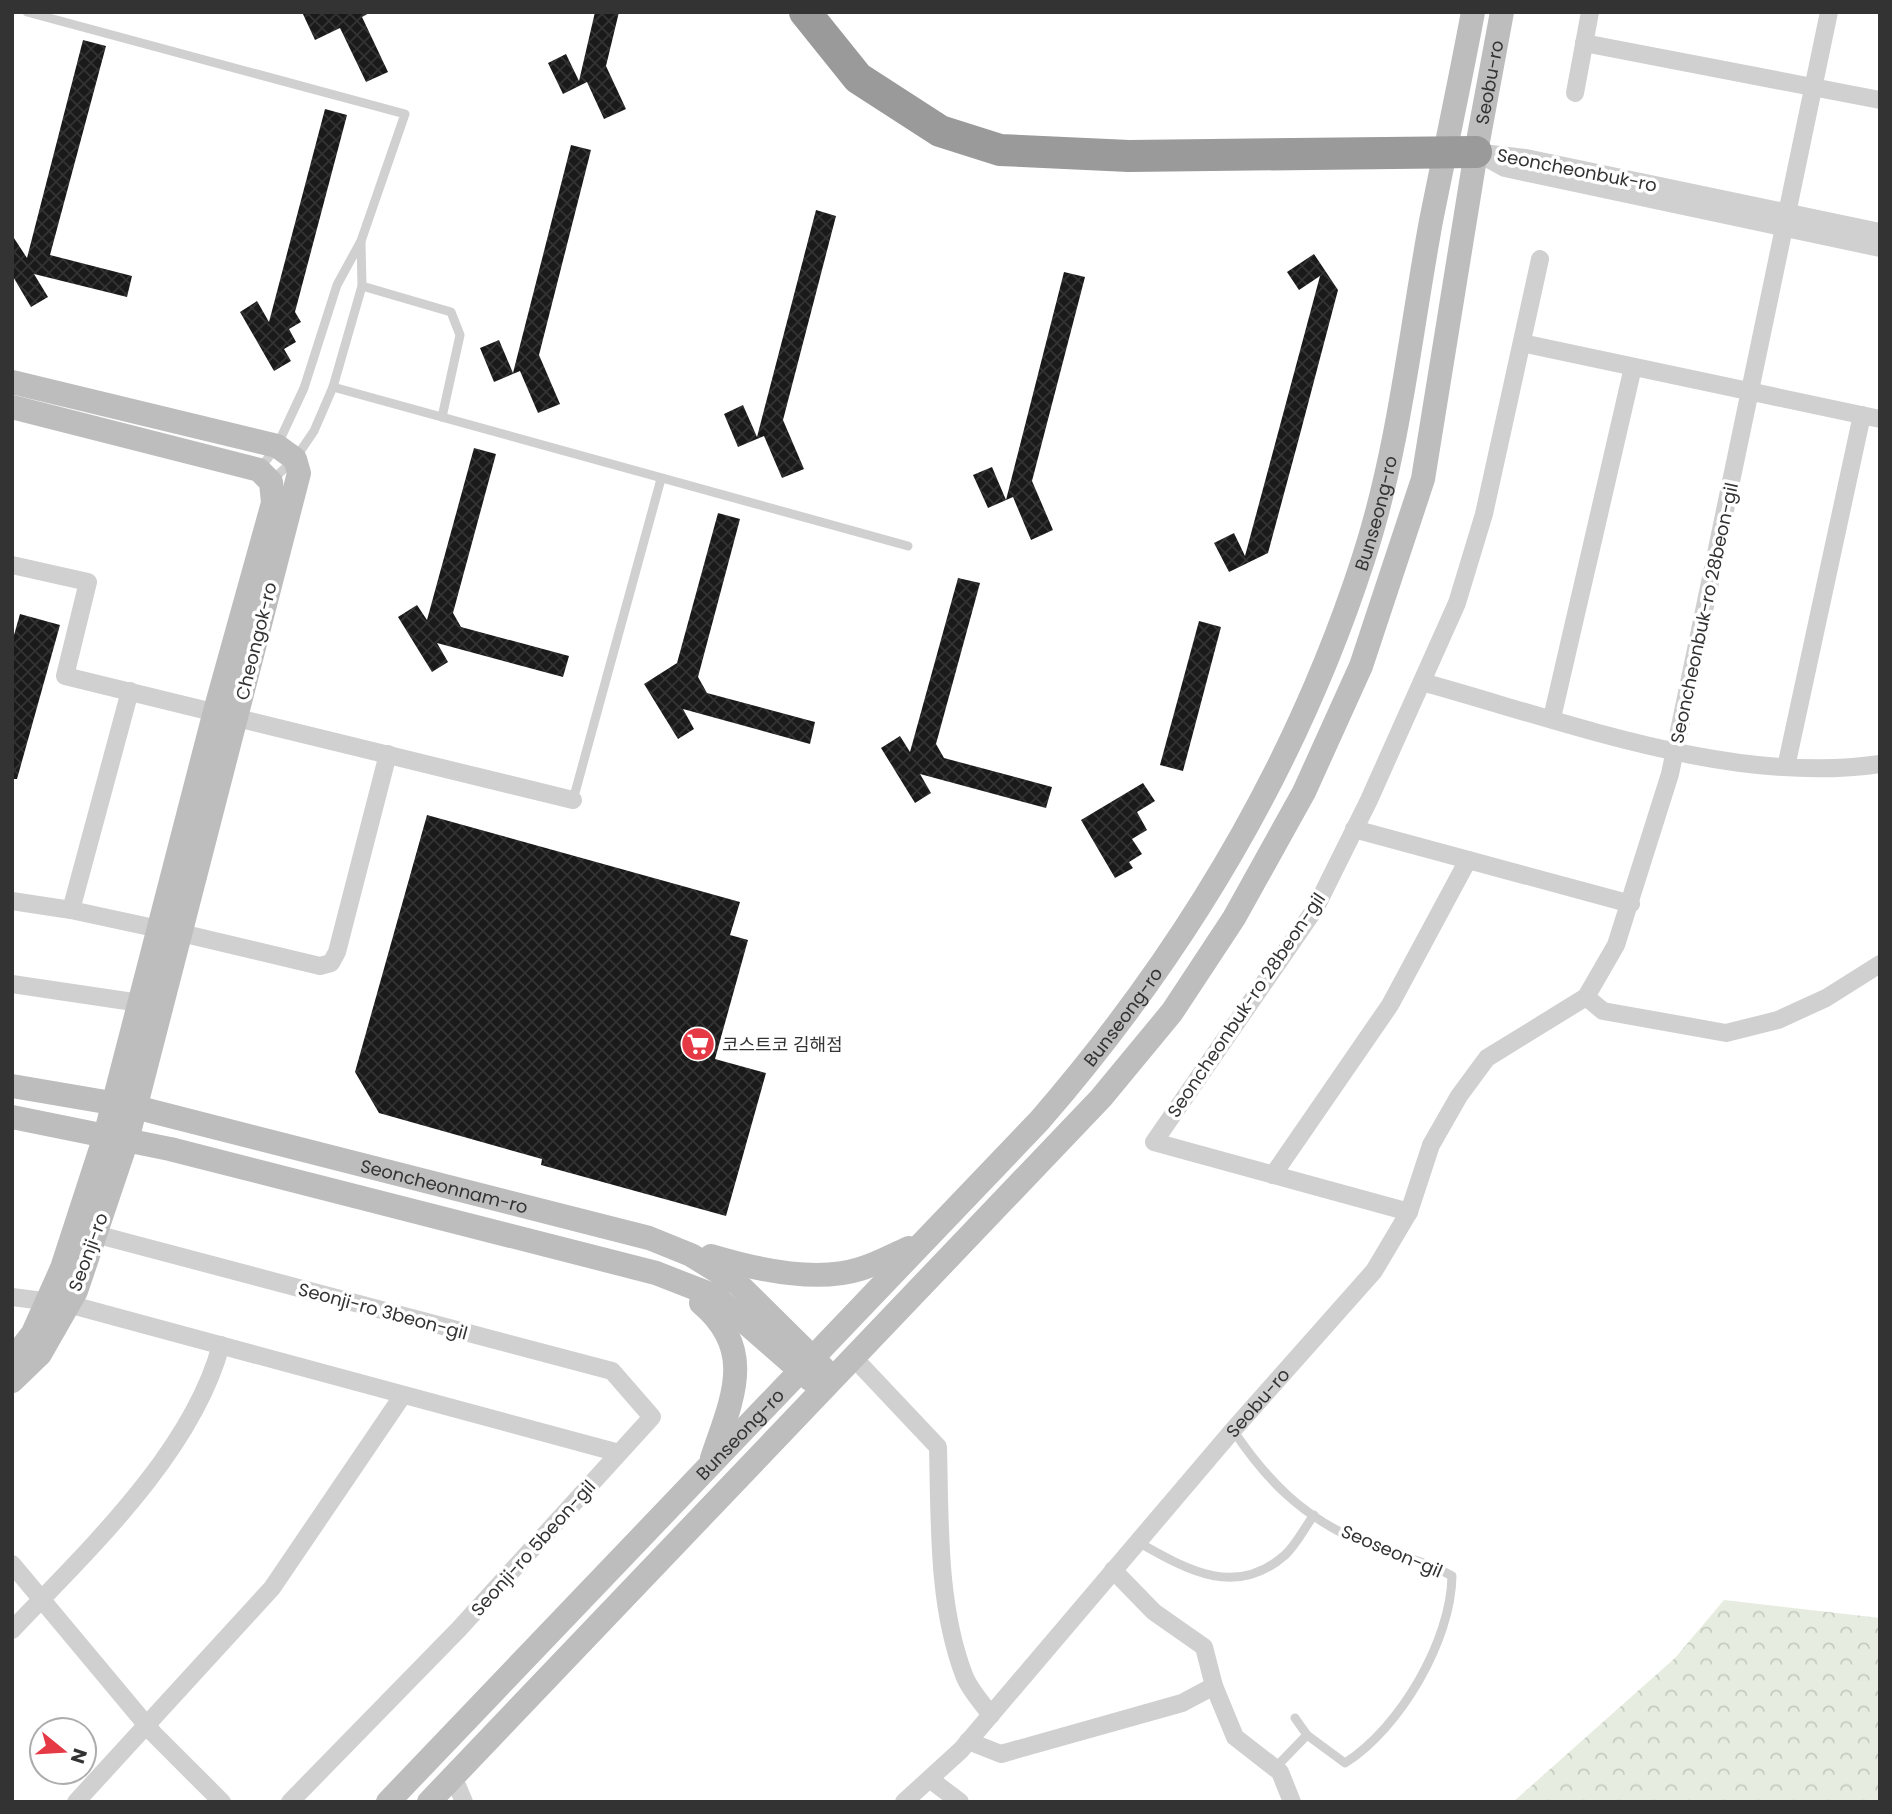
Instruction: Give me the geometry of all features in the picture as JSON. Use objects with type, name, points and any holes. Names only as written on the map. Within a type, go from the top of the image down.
[{"type":"highway","points":[[805,12],[858,78],[940,131],[1000,150],[1129,156],[1461,152]]},
{"type":"main road","name":"Bunseong-ro","points":[[429,1802],[1101,1098],[1172,1012],[1234,918],[1304,792],[1361,666],[1423,479],[1461,152],[1473,12]]},
{"type":"main road","name":"Seobu-ro","points":[[1461,152],[1502,12]]},
{"type":"main road","name":"Bunseong-ro","points":[[388,1802],[1040,1119],[1098,1053],[1184,932],[1272,783],[1311,698],[1363,560],[1399,420],[1431,221],[1461,152]]},
{"type":"main road","points":[[12,382],[286,453]]},
{"type":"main road","points":[[12,407],[265,476]]},
{"type":"main road","name":"Cheongok-ro","points":[[226,713],[299,473],[286,453]]},
{"type":"main road","name":"Cheongok-ro","points":[[124,1106],[226,713],[273,503],[265,476]]},
{"type":"main road","name":"Cheongok-ro","points":[[124,1106],[140,1003],[170,931]]},
{"type":"main road","name":"Seoncheonnam-ro","points":[[12,1086],[124,1106],[649,1238],[691,1255],[738,1283],[827,1384]]},
{"type":"main road","name":"Seonji-ro","points":[[12,1381],[40,1354],[58,1303],[95,1234],[124,1106]]},
{"type":"main road","name":"Seoncheonnam-ro","points":[[12,1117],[116,1138],[616,1262],[715,1296],[806,1363]]},
{"type":"main road","name":"Seonji-ro","points":[[12,1360],[58,1303],[62,1268],[116,1138]]},
{"type":"main road","points":[[649,1238],[757,1270],[817,1274],[858,1270],[920,1244]]},
{"type":"main road","points":[[674,1280],[721,1320],[732,1343],[736,1376],[729,1407],[709,1466]]},
{"type":"street","points":[[1575,93],[1590,12]]},
{"type":"street","name":"Seoncheonbuk-ro 28beon-gil","points":[[1422,682],[1674,751],[1829,12]]},
{"type":"street","points":[[1584,43],[1880,100]]},
{"type":"street","name":"Seoncheonbuk-ro","points":[[1461,152],[1505,168],[1787,220],[1880,232]]},
{"type":"street","name":"Seoncheonbuk-ro","points":[[1787,220],[1880,248]]},
{"type":"street","name":"Seoncheonbuk-ro 28beon-gil","points":[[1273,1175],[1154,1142],[1315,909],[1457,603],[1484,514],[1540,259]]},
{"type":"street","points":[[1522,343],[1871,417],[1786,767]]},
{"type":"street","points":[[1552,718],[1633,367]]},
{"type":"street","points":[[12,565],[88,582],[65,676],[226,713],[573,800]]},
{"type":"street","points":[[71,910],[130,691]]},
{"type":"street","points":[[1880,765],[1840,770],[1786,767],[1730,763],[1674,751],[1631,904],[1616,945],[1586,997],[1603,1011],[1726,1032],[1778,1020],[1826,998],[1880,964]]},
{"type":"street","points":[[12,901],[71,910],[320,966],[331,963],[337,952],[388,754]]},
{"type":"street","points":[[1354,829],[1631,904]]},
{"type":"street","points":[[1409,1212],[1273,1175],[1390,1005],[1468,860]]},
{"type":"street","points":[[12,984],[140,1003]]},
{"type":"street","name":"Seobu-ro","points":[[904,1802],[931,1780],[968,1741],[1233,1430],[1374,1271],[1409,1212],[1431,1145],[1459,1096],[1487,1058],[1586,997]]},
{"type":"street","name":"Seonji-ro 3beon-gil","points":[[95,1234],[612,1371],[652,1417]]},
{"type":"street","points":[[12,1297],[58,1303],[222,1345],[619,1453]]},
{"type":"street","points":[[12,1630],[144,1489],[212,1378],[222,1345]]},
{"type":"street","points":[[853,1357],[939,1447],[940,1531],[949,1622],[965,1678],[991,1715]]},
{"type":"street","points":[[76,1802],[272,1588],[403,1395]]},
{"type":"street","name":"Seonji-ro 5beon-gil","points":[[290,1802],[459,1629],[652,1417]]},
{"type":"street","points":[[12,1564],[148,1726],[222,1802]]},
{"type":"street","points":[[1113,1570],[1154,1612],[1204,1647],[1214,1686],[1235,1737],[1280,1772],[1292,1802]]},
{"type":"street","points":[[968,1741],[1001,1754],[1182,1703],[1214,1686]]},
{"type":"street","points":[[453,1776],[464,1802]]},
{"type":"street","points":[[931,1780],[960,1802]]},
{"type":"lane","points":[[27,12],[405,114],[361,241],[337,285],[286,453],[265,476]]},
{"type":"lane","points":[[265,476],[286,453],[314,431],[332,387],[362,286],[361,241]]},
{"type":"lane","points":[[362,286],[451,312],[460,335],[442,417]]},
{"type":"lane","points":[[332,387],[908,546]]},
{"type":"lane","points":[[573,800],[661,479]]},
{"type":"lane","name":"Seoseon-gil","points":[[1233,1430],[1254,1461],[1288,1499],[1359,1541],[1438,1568],[1451,1576],[1451,1603],[1417,1684],[1392,1721],[1356,1757],[1345,1763],[1307,1735]]},
{"type":"lane","points":[[1138,1542],[1194,1572],[1239,1579],[1285,1555],[1314,1515]]},
{"type":"lane","points":[[1275,1768],[1307,1735],[1295,1718]]},
{"type":"green space","points":[[1724,1600],[1880,1618],[1880,1802],[1513,1802],[1675,1658]]},
{"type":"building","points":[[302,12],[371,12],[362,17],[388,72],[366,82],[340,28],[315,40]]},
{"type":"building","points":[[595,12],[619,12],[606,66],[626,109],[604,119],[587,82],[563,94],[548,63],[566,54],[579,81]]},
{"type":"building","points":[[83,40],[106,46],[50,255],[132,276],[127,297],[34,274],[48,297],[31,307],[12,275],[12,235],[27,258]]},
{"type":"building","points":[[325,109],[347,115],[295,312],[301,322],[289,329],[296,342],[284,349],[291,361],[274,371],[240,312],[257,301],[269,322]]},
{"type":"building","points":[[571,145],[591,150],[539,355],[560,404],[538,413],[520,371],[494,382],[480,348],[499,340],[513,373]]},
{"type":"building","points":[[816,210],[836,216],[783,420],[804,469],[782,478],[764,436],[738,447],[724,414],[743,405],[757,437]]},
{"type":"building","points":[[1314,254],[1338,290],[1299,438],[1268,553],[1229,572],[1214,543],[1234,533],[1245,556],[1320,276],[1299,290],[1287,272]]},
{"type":"building","points":[[1064,272],[1085,277],[1032,481],[1053,530],[1031,540],[1013,497],[988,508],[973,475],[992,467],[1006,500]]},
{"type":"building","points":[[474,448],[496,454],[453,613],[461,627],[569,656],[563,677],[437,643],[448,662],[432,672],[398,617],[417,605],[427,620]]},
{"type":"building","points":[[718,513],[740,519],[698,677],[707,693],[815,722],[810,744],[683,709],[694,729],[678,739],[644,684],[677,663]]},
{"type":"building","points":[[958,578],[980,583],[936,744],[944,758],[1052,787],[1046,808],[920,774],[931,793],[915,803],[881,748],[900,736],[910,752]]},
{"type":"building","points":[[20,614],[60,625],[17,779],[12,779],[12,642]]},
{"type":"building","points":[[1199,621],[1221,627],[1183,771],[1160,765]]},
{"type":"building","points":[[1143,783],[1155,801],[1137,812],[1147,830],[1132,839],[1142,854],[1129,862],[1133,868],[1115,878],[1081,820]]},
{"type":"building","points":[[427,815],[740,902],[730,935],[748,940],[715,1059],[766,1073],[726,1216],[541,1165],[542,1159],[379,1113],[355,1072]]},
{"type":"place","name":"코스트코 김해점","points":[[698,1044]]}]
